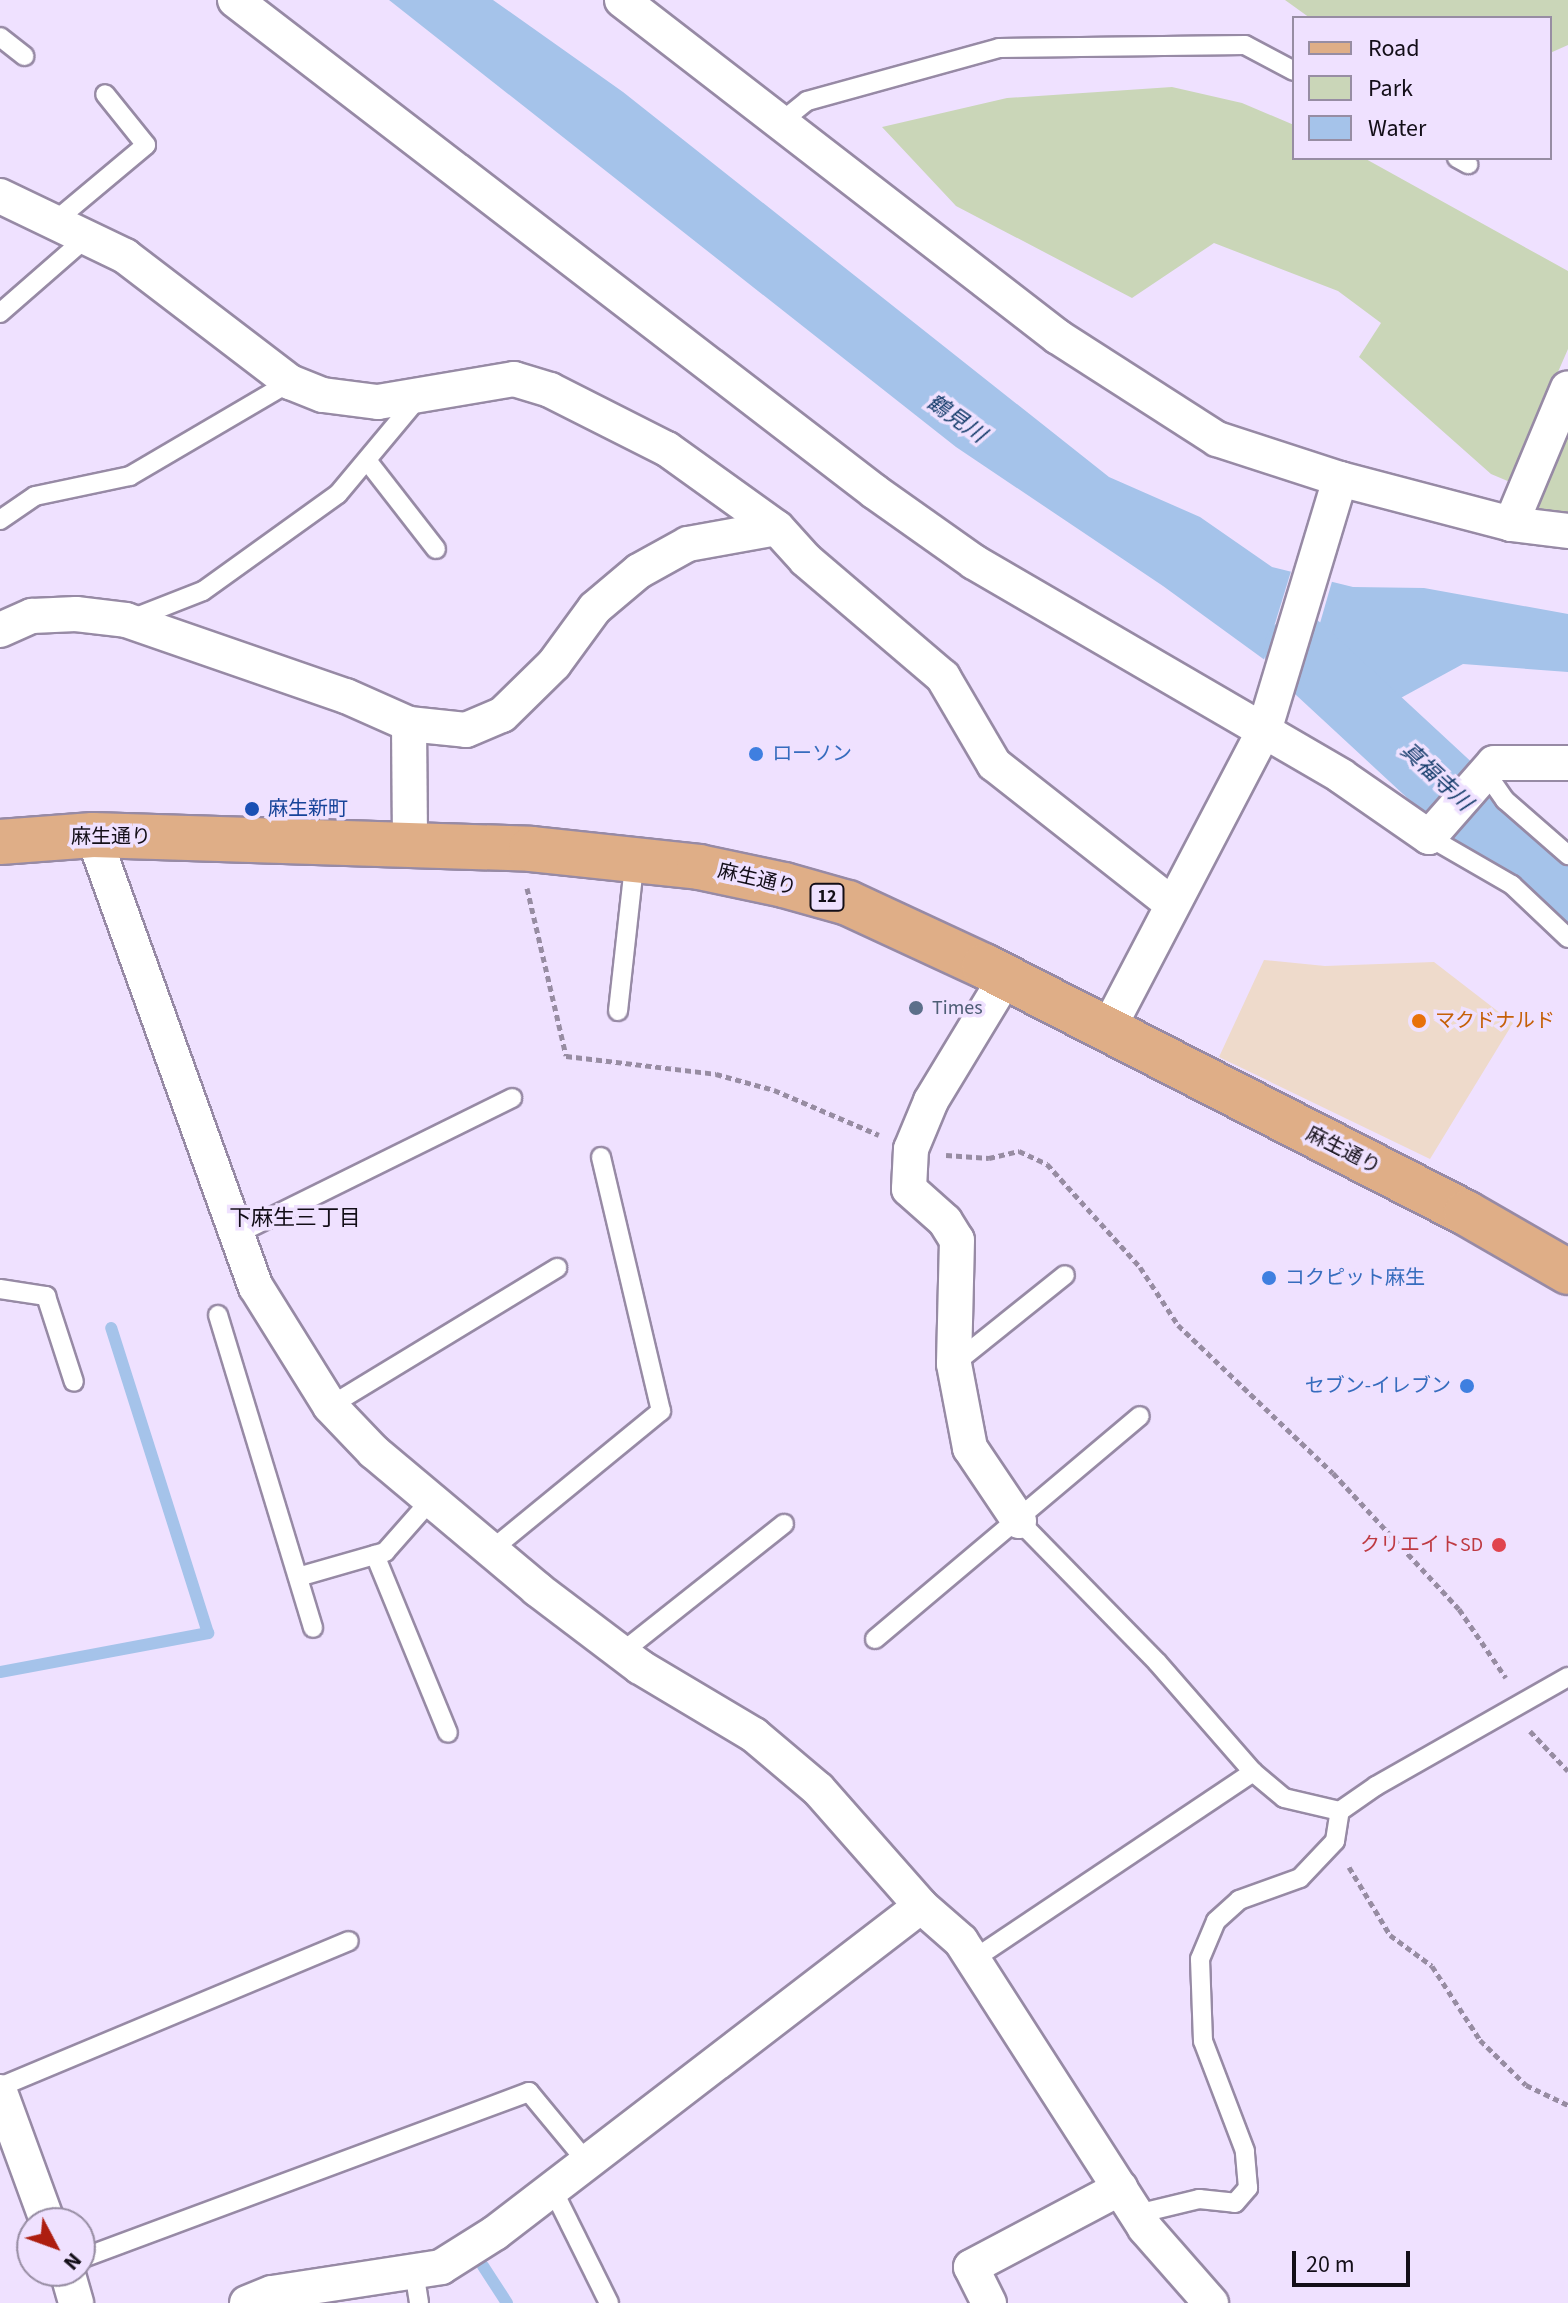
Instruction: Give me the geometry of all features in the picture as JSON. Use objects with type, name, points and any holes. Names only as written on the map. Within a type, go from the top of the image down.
[{"type":"main road","name":"麻生通り","points":[[0,842],[93,835],[410,843],[635,858],[699,867],[848,903],[1006,977],[1466,1213],[1568,1272]]},
{"type":"street","points":[[235,0],[875,492],[1010,584],[1266,722],[1435,828],[1478,776],[1508,760],[1568,763]]},
{"type":"street","points":[[622,0],[976,275],[1135,390],[1217,439],[1337,489],[1511,524],[1568,531]]},
{"type":"street","points":[[0,196],[125,256],[290,382],[323,395],[378,402],[514,379],[550,390],[667,449],[777,528],[806,560],[943,677],[994,764],[1172,904]]},
{"type":"street","points":[[1511,524],[1568,388]]},
{"type":"street","points":[[1107,1031],[1266,722],[1337,489]]},
{"type":"street","points":[[0,630],[32,616],[76,614],[126,620],[346,696],[409,724],[466,730],[502,715],[554,664],[595,608],[639,571],[688,544],[777,528]]},
{"type":"street","points":[[409,724],[410,843]]},
{"type":"street","points":[[93,835],[256,1287],[330,1406],[430,1501],[490,1551],[621,1653],[754,1735],[818,1789],[921,1906],[974,1959],[1128,2201],[1211,2303]]},
{"type":"street","points":[[1006,977],[931,1101],[911,1149],[909,1189],[945,1221],[957,1240],[954,1364],[970,1448],[1019,1521]]},
{"type":"street","points":[[247,2303],[272,2293],[416,2287],[553,2190],[921,1906]]},
{"type":"street","points":[[0,2089],[42,2207]]},
{"type":"street","points":[[989,2303],[971,2267],[1128,2201]]},
{"type":"lane","points":[[0,37],[24,56]]},
{"type":"lane","points":[[781,122],[807,101],[999,48],[1245,45],[1292,70]]},
{"type":"lane","points":[[54,222],[146,145],[105,94]]},
{"type":"lane","points":[[0,313],[87,237]]},
{"type":"lane","points":[[0,520],[35,496],[130,476],[290,382]]},
{"type":"lane","points":[[126,620],[203,591],[338,494],[369,463],[420,396]]},
{"type":"lane","points":[[369,463],[436,549]]},
{"type":"lane","points":[[1478,776],[1568,855]]},
{"type":"lane","points":[[1435,828],[1512,885],[1568,938]]},
{"type":"lane","points":[[618,1011],[635,858]]},
{"type":"lane","points":[[237,1234],[512,1098]]},
{"type":"lane","points":[[490,1551],[661,1411],[601,1157]]},
{"type":"lane","points":[[330,1406],[557,1268]]},
{"type":"lane","points":[[954,1364],[1065,1275]]},
{"type":"lane","points":[[0,1289],[46,1296],[74,1382]]},
{"type":"lane","points":[[218,1315],[313,1628]]},
{"type":"lane","points":[[875,1639],[1019,1521],[1140,1416]]},
{"type":"lane","points":[[298,1577],[385,1552],[430,1501]]},
{"type":"lane","points":[[1019,1521],[1157,1662],[1253,1772],[1284,1798],[1340,1811]]},
{"type":"lane","points":[[621,1653],[784,1524]]},
{"type":"lane","points":[[375,1555],[448,1733]]},
{"type":"lane","points":[[1128,2201],[1199,2199],[1235,2203],[1248,2188],[1245,2151],[1203,2041],[1200,1959],[1216,1921],[1239,1900],[1300,1878],[1335,1841],[1340,1811],[1410,1762],[1568,1677]]},
{"type":"lane","points":[[974,1959],[1253,1772]]},
{"type":"lane","points":[[0,2089],[349,1941]]},
{"type":"lane","points":[[96,2253],[529,2092],[587,2162]]},
{"type":"lane","points":[[553,2190],[609,2303]]},
{"type":"path","points":[[1335,1841],[1390,1935],[1432,1966],[1480,2040],[1526,2085],[1568,2105]]},
{"type":"shaded area","points":[[1264,960],[1325,966],[1434,962],[1513,1023],[1430,1159],[1219,1057]]},
{"type":"green space","points":[[1285,0],[1568,0],[1568,45],[1552,52],[1552,16],[1307,16]]},
{"type":"green space","points":[[1172,87],[1242,103],[1292,124],[1292,160],[1368,160],[1568,271],[1568,349],[1510,482],[1491,474],[1359,357],[1381,323],[1338,291],[1214,243],[1132,298],[956,206],[882,127],[1007,98]]},
{"type":"green space","points":[[1568,433],[1568,518],[1532,514]]},
{"type":"water","name":"鶴見川","points":[[389,0],[493,0],[623,92],[1109,477],[1200,517],[1272,567],[1353,587],[1424,588],[1568,614],[1568,672],[1463,664],[1353,724],[1163,586],[956,447]]},
{"type":"pier","points":[[1292,568],[1333,578],[1301,689],[1263,663]]},
{"type":"waterway","name":"真福寺川","points":[[1299,650],[1568,899]]},
{"type":"waterway","points":[[0,1672],[208,1633],[111,1328]]},
{"type":"waterway","points":[[483,2266],[507,2303]]},
{"type":"place","name":"ローソン","points":[[756,754]]},
{"type":"place","name":"麻生新町","points":[[252,809]]},
{"type":"place","name":"Times","points":[[916,1008]]},
{"type":"place","name":"マクドナルド","points":[[1419,1021]]},
{"type":"place","name":"コクピット麻生","points":[[1269,1278]]},
{"type":"place","name":"セブン-イレブン","points":[[1467,1386]]},
{"type":"place","name":"クリエイトSD","points":[[1499,1545]]},
{"type":"district","name":"下麻生三丁目","points":[[295,1219]]}]
